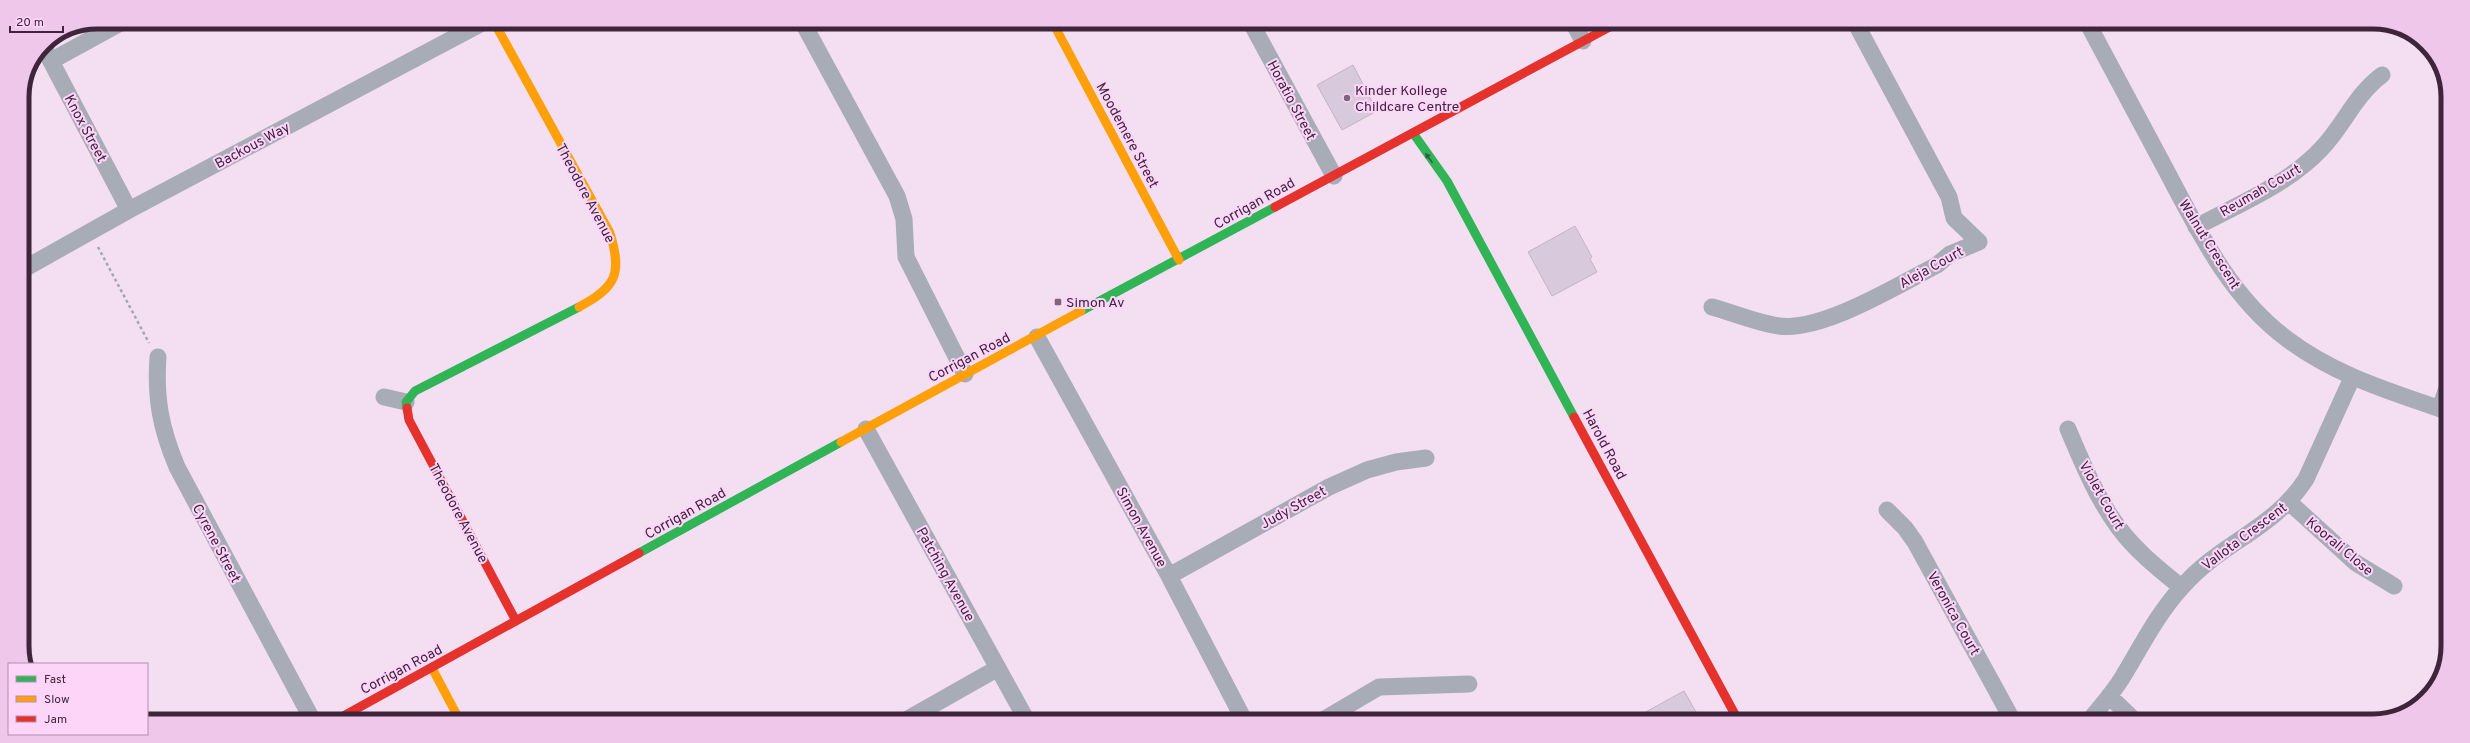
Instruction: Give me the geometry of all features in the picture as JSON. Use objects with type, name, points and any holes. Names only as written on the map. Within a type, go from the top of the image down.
[{"type":"street","points":[[51,61],[109,29]]},
{"type":"street","name":"Backous Way","points":[[29,266],[129,210],[471,29]]},
{"type":"street","name":"Theodore Avenue","points":[[498,29],[610,233],[618,256],[617,276],[606,290],[586,303],[415,391],[406,402],[409,420],[516,621]]},
{"type":"street","points":[[806,29],[897,196],[904,219],[906,257],[965,374]]},
{"type":"street","name":"Moodemere Street","points":[[1056,29],[1179,260]]},
{"type":"street","name":"Horatio Street","points":[[1254,29],[1334,176]]},
{"type":"street","points":[[1577,29],[1584,41]]},
{"type":"street","name":"Corrigan Road","points":[[347,714],[965,374],[1413,133],[1427,130],[1606,29]]},
{"type":"street","name":"Aleja Court","points":[[1712,307],[1780,326],[1822,320],[1836,316],[1937,265],[1950,254],[1979,242],[1954,218],[1949,197],[1859,29]]},
{"type":"street","name":"Walnut Crescent","points":[[2091,29],[2196,227],[2236,289],[2268,324],[2294,344],[2352,378],[2441,409]]},
{"type":"street","name":"Knox Street","points":[[46,52],[129,210]]},
{"type":"street","name":"Reumah Court","points":[[2196,227],[2275,184],[2301,167],[2323,148],[2359,97],[2382,76]]},
{"type":"street","name":"Harold Road","points":[[1413,133],[1447,181],[1735,714]]},
{"type":"street","name":"Harold Road","points":[[1435,147],[1447,181]]},
{"type":"street","name":"Simon Avenue","points":[[1036,337],[1169,576],[1241,714]]},
{"type":"street","name":"Cyrene Street","points":[[158,357],[156,380],[159,414],[166,441],[177,467],[309,714]]},
{"type":"street","name":"Vallota Crescent","points":[[2095,714],[2109,696],[2157,619],[2182,587],[2216,554],[2266,523],[2289,502],[2306,479],[2352,378]]},
{"type":"street","points":[[384,397],[406,402]]},
{"type":"street","name":"Patching Avenue","points":[[866,429],[1023,714]]},
{"type":"street","name":"Violet Court","points":[[2068,429],[2082,462],[2119,528],[2153,564],[2182,587]]},
{"type":"street","name":"Judy Street","points":[[1169,576],[1329,487],[1367,470],[1396,462],[1426,458]]},
{"type":"street","name":"Koorali Close","points":[[2289,502],[2356,563],[2394,586]]},
{"type":"street","name":"Veronica Court","points":[[1887,510],[1906,528],[1915,542],[2009,714]]},
{"type":"street","points":[[432,668],[456,714]]},
{"type":"street","points":[[917,714],[998,668]]},
{"type":"street","points":[[1333,714],[1379,687],[1469,684]]},
{"type":"street","points":[[2109,696],[2128,714]]},
{"type":"path","points":[[90,233],[158,357]]},
{"type":"building","name":"Kinder Kollege Childcare Centre","points":[[1353,65],[1377,111],[1342,130],[1317,85]]},
{"type":"building","points":[[1575,226],[1592,257],[1590,259],[1597,272],[1552,296],[1528,252]]},
{"type":"building","points":[[1684,691],[1696,712],[1692,714],[1642,714]]},
{"type":"traffic: fast","points":[[1413,133],[1447,181],[1574,417]]},
{"type":"traffic: fast","points":[[1081,311],[1275,207]]},
{"type":"traffic: fast","points":[[407,408],[406,402],[415,391],[579,307]]},
{"type":"traffic: fast","points":[[639,553],[841,442]]},
{"type":"traffic: slow","points":[[498,29],[610,233],[616,259],[613,278],[602,293],[579,307]]},
{"type":"traffic: slow","points":[[1056,29],[1179,260]]},
{"type":"traffic: slow","points":[[841,442],[1081,311]]},
{"type":"traffic: slow","points":[[432,668],[456,714]]},
{"type":"traffic: jam","points":[[1275,207],[1606,29]]},
{"type":"traffic: jam","points":[[407,408],[409,420],[516,621]]},
{"type":"traffic: jam","points":[[1574,417],[1735,714]]},
{"type":"traffic: jam","points":[[347,714],[639,553]]},
{"type":"place","name":"Kinder Kollege Childcare Centre","points":[[1347,98]]},
{"type":"place","name":"Simon Av","points":[[1058,302]]}]
